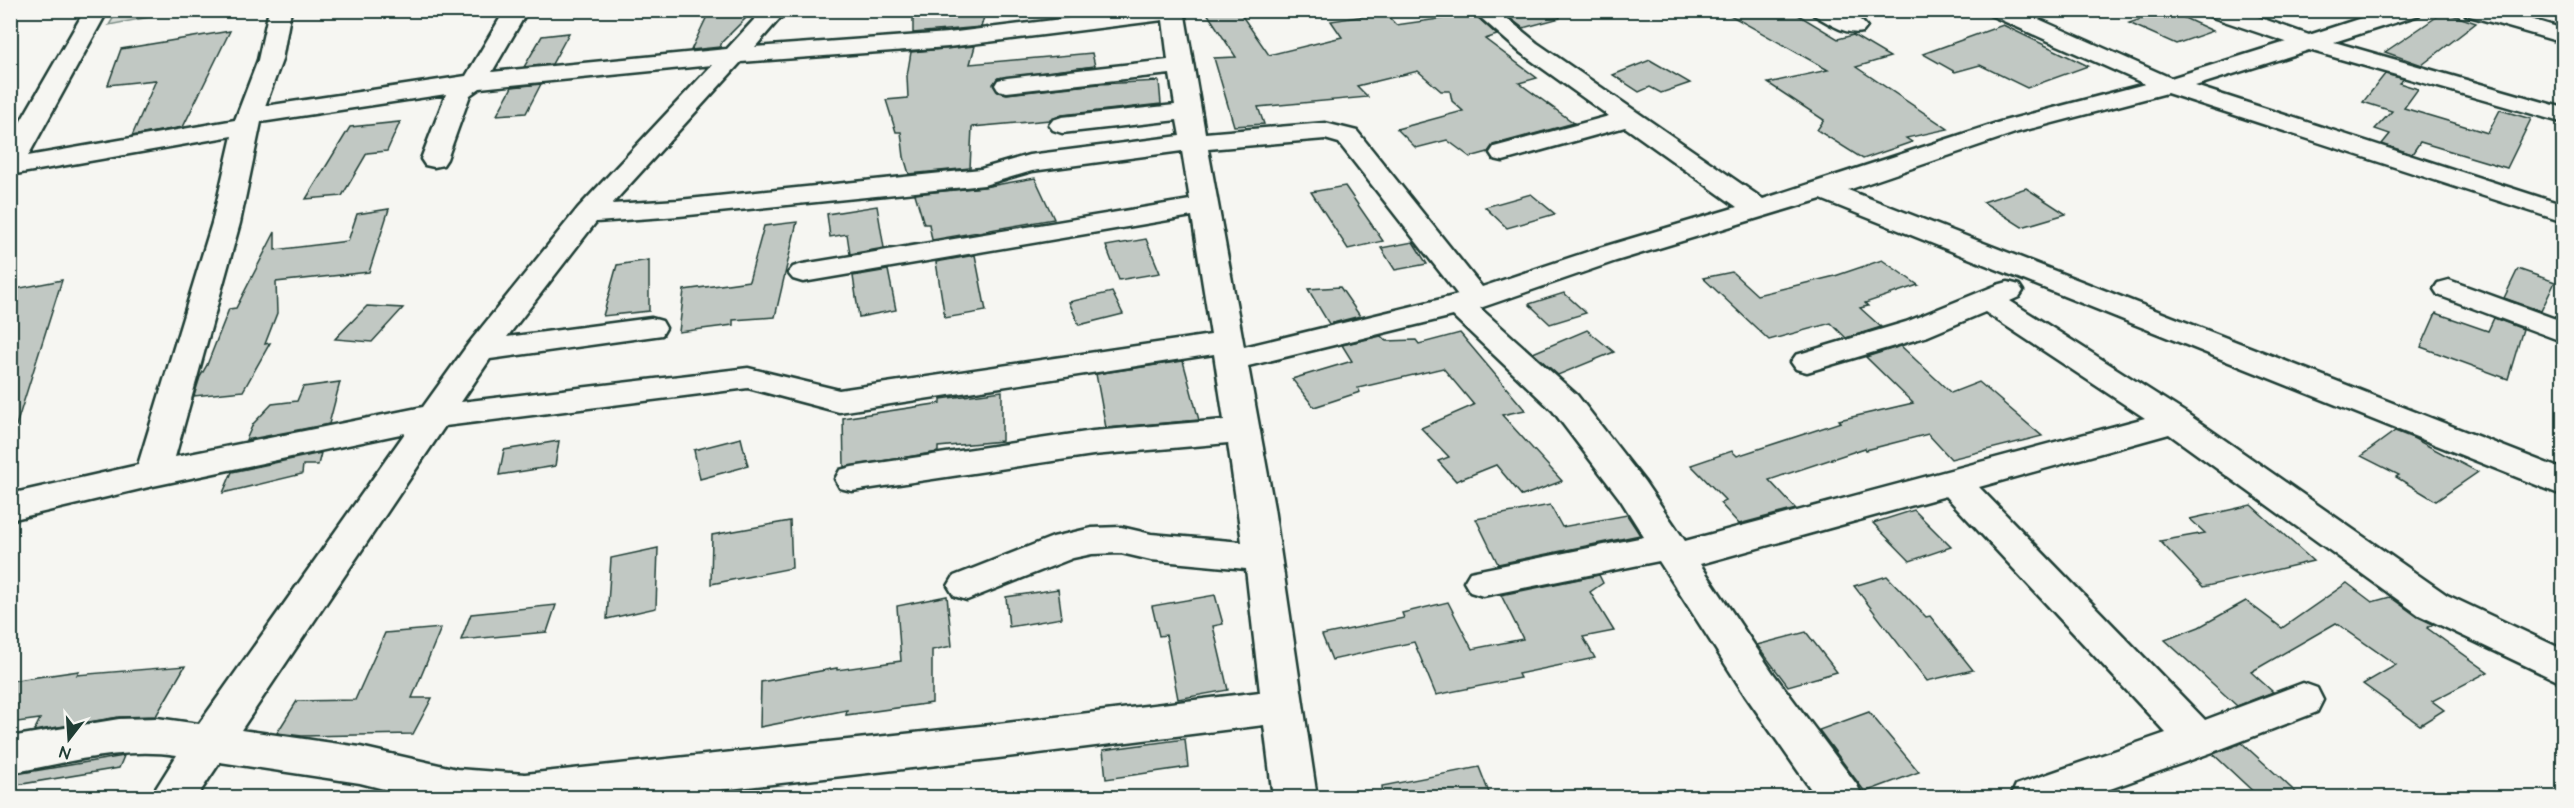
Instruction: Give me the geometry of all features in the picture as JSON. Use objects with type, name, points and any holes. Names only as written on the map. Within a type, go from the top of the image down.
[{"type":"street","points":[[10,165],[98,10]]},
{"type":"street","points":[[153,474],[226,223],[248,121],[270,60],[280,10]]},
{"type":"street","points":[[434,159],[459,91],[475,81],[517,10]]},
{"type":"street","points":[[171,798],[480,350],[588,214],[737,55],[776,10]]},
{"type":"street","points":[[1483,10],[1529,48],[1759,209]]},
{"type":"street","points":[[1822,10],[1855,27]]},
{"type":"street","points":[[1998,10],[2169,86],[2564,214]]},
{"type":"street","points":[[2214,10],[2310,43],[2564,116]]},
{"type":"street","points":[[10,507],[153,474],[434,416],[748,378],[839,401],[1229,351],[1468,302],[1606,255],[1821,190],[2009,127],[2169,86],[2411,10]]},
{"type":"street","points":[[2474,10],[2564,36]]},
{"type":"street","points":[[10,165],[475,81],[737,55],[948,40],[1066,27],[1173,11],[1263,557],[1295,798]]},
{"type":"street","points":[[1007,85],[1181,66]]},
{"type":"street","points":[[1503,153],[1629,118]]},
{"type":"street","points":[[1062,125],[1191,126],[1325,131],[1347,137],[1468,302],[1565,403],[1632,490],[1760,684],[1842,798]]},
{"type":"street","points":[[588,214],[679,208],[984,177],[1029,163],[1191,126]]},
{"type":"street","points":[[1821,190],[2564,484]]},
{"type":"street","points":[[803,273],[1204,206]]},
{"type":"street","points":[[1807,362],[1917,329],[2040,276]]},
{"type":"street","points":[[2449,289],[2564,333]]},
{"type":"street","points":[[1988,300],[2174,421],[2419,596],[2564,668]]},
{"type":"street","points":[[480,350],[651,328]]},
{"type":"street","points":[[1483,582],[1673,551],[1954,482],[2174,421]]},
{"type":"street","points":[[852,479],[1093,443],[1242,430]]},
{"type":"street","points":[[1954,482],[2198,740]]},
{"type":"street","points":[[967,586],[1066,546],[1092,541],[1121,540],[1151,546],[1263,557]]},
{"type":"street","points":[[2031,798],[2198,740],[2302,700]]},
{"type":"street","points":[[10,755],[119,736],[157,735],[360,765],[457,788],[525,793],[990,742],[1282,706]]},
{"type":"shaded area","points":[[118,10],[181,10],[181,11],[109,25]]},
{"type":"building","points":[[710,10],[754,10],[722,42],[720,47],[691,50]]},
{"type":"building","points":[[945,10],[986,10],[981,27],[913,33],[913,17],[944,15]]},
{"type":"building","points":[[1205,10],[1238,10],[1269,55],[1342,37],[1331,21],[1385,13],[1396,25],[1474,14],[1497,35],[1485,39],[1537,78],[1519,83],[1574,123],[1493,145],[1488,152],[1470,157],[1447,140],[1416,148],[1397,129],[1463,111],[1452,101],[1450,91],[1441,91],[1418,71],[1357,86],[1368,97],[1258,107],[1264,124],[1234,126],[1214,58],[1236,57]]},
{"type":"building","points":[[1559,10],[1560,18],[1523,28],[1501,11]]},
{"type":"building","points":[[1721,10],[1790,10],[1838,39],[1853,35],[1890,57],[1856,67],[1948,129],[1906,138],[1912,142],[1863,159],[1817,130],[1824,120],[1768,83],[1828,70]]},
{"type":"building","points":[[2167,10],[2213,31],[2176,44],[2129,23]]},
{"type":"building","points":[[2444,12],[2476,23],[2422,65],[2385,52]]},
{"type":"building","points":[[2003,25],[2088,66],[2027,88],[1980,65],[1955,72],[1923,54]]},
{"type":"building","points":[[230,31],[183,127],[132,136],[156,80],[108,85],[121,49]]},
{"type":"building","points":[[569,33],[552,64],[524,67],[542,36]]},
{"type":"building","points":[[975,46],[970,64],[1092,53],[1095,66],[998,78],[993,84],[998,92],[1007,94],[1099,84],[1159,81],[1161,104],[1062,115],[1050,120],[972,127],[970,168],[909,174],[901,132],[896,132],[886,100],[908,98],[907,76],[911,52]]},
{"type":"building","points":[[1650,60],[1690,83],[1661,93],[1650,87],[1639,92],[1613,75]]},
{"type":"building","points":[[2385,74],[2404,79],[2399,83],[2418,89],[2404,108],[2488,133],[2500,110],[2531,119],[2507,168],[2420,142],[2412,154],[2382,144],[2390,134],[2375,129],[2392,111],[2363,102]]},
{"type":"building","points":[[541,84],[526,113],[497,115],[512,87]]},
{"type":"building","points":[[400,122],[387,151],[367,153],[342,196],[306,199],[350,127]]},
{"type":"building","points":[[1035,178],[1054,219],[932,240],[929,224],[924,224],[915,194],[984,187]]},
{"type":"building","points":[[1345,186],[1383,241],[1348,249],[1311,192]]},
{"type":"building","points":[[2026,188],[2066,214],[2022,227],[1983,202]]},
{"type":"building","points":[[1531,194],[1555,214],[1507,228],[1485,207]]},
{"type":"building","points":[[877,206],[884,248],[850,254],[847,234],[830,237],[827,214]]},
{"type":"building","points":[[389,209],[369,272],[276,282],[277,313],[265,344],[270,343],[243,391],[194,396],[229,309],[236,308],[275,232],[275,250],[348,241],[357,214]]},
{"type":"building","points":[[797,222],[775,317],[733,320],[733,325],[679,332],[684,290],[749,281],[764,226]]},
{"type":"building","points":[[1146,239],[1160,273],[1119,280],[1106,246]]},
{"type":"building","points":[[1413,242],[1427,264],[1395,270],[1381,248]]},
{"type":"building","points":[[975,255],[986,311],[945,318],[936,262]]},
{"type":"building","points":[[649,260],[649,311],[603,316],[617,265]]},
{"type":"building","points":[[1882,260],[1918,285],[1865,303],[1868,306],[1860,308],[1881,327],[1846,338],[1831,323],[1769,340],[1703,278],[1732,272],[1757,295],[1835,276]]},
{"type":"building","points":[[2518,269],[2555,282],[2541,311],[2504,298]]},
{"type":"building","points":[[888,270],[896,310],[859,317],[853,276]]},
{"type":"building","points":[[62,280],[16,426],[10,425],[10,290]]},
{"type":"building","points":[[1340,287],[1360,316],[1329,324],[1308,289]]},
{"type":"building","points":[[1112,292],[1123,314],[1079,325],[1069,302]]},
{"type":"building","points":[[1564,293],[1586,313],[1550,324],[1529,304]]},
{"type":"building","points":[[367,306],[403,308],[372,342],[335,339]]},
{"type":"building","points":[[2436,313],[2488,331],[2494,318],[2523,329],[2508,379],[2421,347]]},
{"type":"building","points":[[1587,330],[1614,352],[1558,375],[1533,353]]},
{"type":"building","points":[[1460,333],[1525,410],[1502,415],[1562,481],[1522,496],[1496,465],[1456,481],[1438,461],[1449,457],[1421,428],[1474,405],[1443,368],[1358,388],[1360,392],[1314,407],[1292,379],[1352,361],[1342,345],[1381,336],[1386,341],[1416,340],[1419,344]]},
{"type":"building","points":[[1901,346],[1951,393],[1979,382],[2042,436],[1951,459],[1928,434],[1866,450],[1865,448],[1769,480],[1796,509],[1739,524],[1720,503],[1726,501],[1691,465],[1732,451],[1737,456],[1841,422],[1839,420],[1913,403],[1866,357]]},
{"type":"building","points":[[1183,361],[1199,420],[1106,428],[1096,374]]},
{"type":"building","points":[[340,382],[329,424],[246,440],[253,424],[272,404],[297,401],[303,387]]},
{"type":"building","points":[[1002,391],[1002,441],[938,447],[938,452],[844,467],[843,418],[941,403],[941,399]]},
{"type":"building","points":[[2395,431],[2478,472],[2436,501],[2396,477],[2399,475],[2361,456]]},
{"type":"building","points":[[741,438],[748,466],[700,479],[694,450]]},
{"type":"building","points":[[559,441],[555,466],[499,475],[504,450]]},
{"type":"building","points":[[321,453],[318,465],[303,465],[302,474],[223,493],[232,472]]},
{"type":"building","points":[[1550,505],[1562,527],[1627,515],[1640,535],[1498,564],[1476,519]]},
{"type":"building","points":[[2251,505],[2313,561],[2203,587],[2160,541],[2205,533],[2190,519]]},
{"type":"building","points":[[1914,510],[1951,547],[1910,561],[1873,523]]},
{"type":"building","points":[[790,521],[792,568],[711,584],[712,535]]},
{"type":"building","points":[[658,548],[656,608],[607,619],[611,558]]},
{"type":"building","points":[[1599,575],[1603,583],[1590,592],[1614,631],[1583,637],[1595,658],[1518,674],[1520,678],[1436,695],[1414,642],[1332,660],[1322,635],[1404,618],[1402,613],[1448,602],[1472,649],[1523,639],[1501,595]]},
{"type":"building","points":[[1887,576],[1926,617],[1930,616],[1973,670],[1927,681],[1854,586]]},
{"type":"building","points":[[2347,583],[2372,602],[2390,597],[2418,617],[2433,624],[2427,628],[2488,672],[2432,701],[2444,710],[2420,725],[2363,684],[2396,665],[2336,623],[2251,672],[2273,692],[2237,706],[2165,640],[2199,627],[2246,601],[2282,628]]},
{"type":"building","points":[[1058,589],[1062,618],[1009,627],[1006,597]]},
{"type":"building","points":[[1215,595],[1223,624],[1213,626],[1228,690],[1178,699],[1166,635],[1159,636],[1152,606]]},
{"type":"building","points":[[947,596],[952,646],[932,650],[932,703],[846,715],[847,710],[760,727],[761,682],[837,668],[837,670],[901,661],[897,606]]},
{"type":"building","points":[[556,605],[547,632],[461,640],[471,614]]},
{"type":"building","points":[[441,628],[412,698],[432,698],[413,734],[302,736],[277,733],[297,701],[355,700],[385,633]]},
{"type":"building","points":[[1806,632],[1837,672],[1788,686],[1757,645]]},
{"type":"building","points":[[185,666],[156,716],[119,717],[34,731],[40,719],[10,723],[10,681],[79,671],[77,675]]},
{"type":"building","points":[[1869,712],[1919,772],[1865,792],[1819,730]]},
{"type":"building","points":[[1185,739],[1188,767],[1106,779],[1103,750]]},
{"type":"building","points":[[2242,743],[2302,798],[2260,798],[2213,754]]},
{"type":"building","points":[[124,756],[119,768],[10,786],[10,775]]},
{"type":"building","points":[[1479,767],[1491,798],[1383,798],[1382,786]]}]
